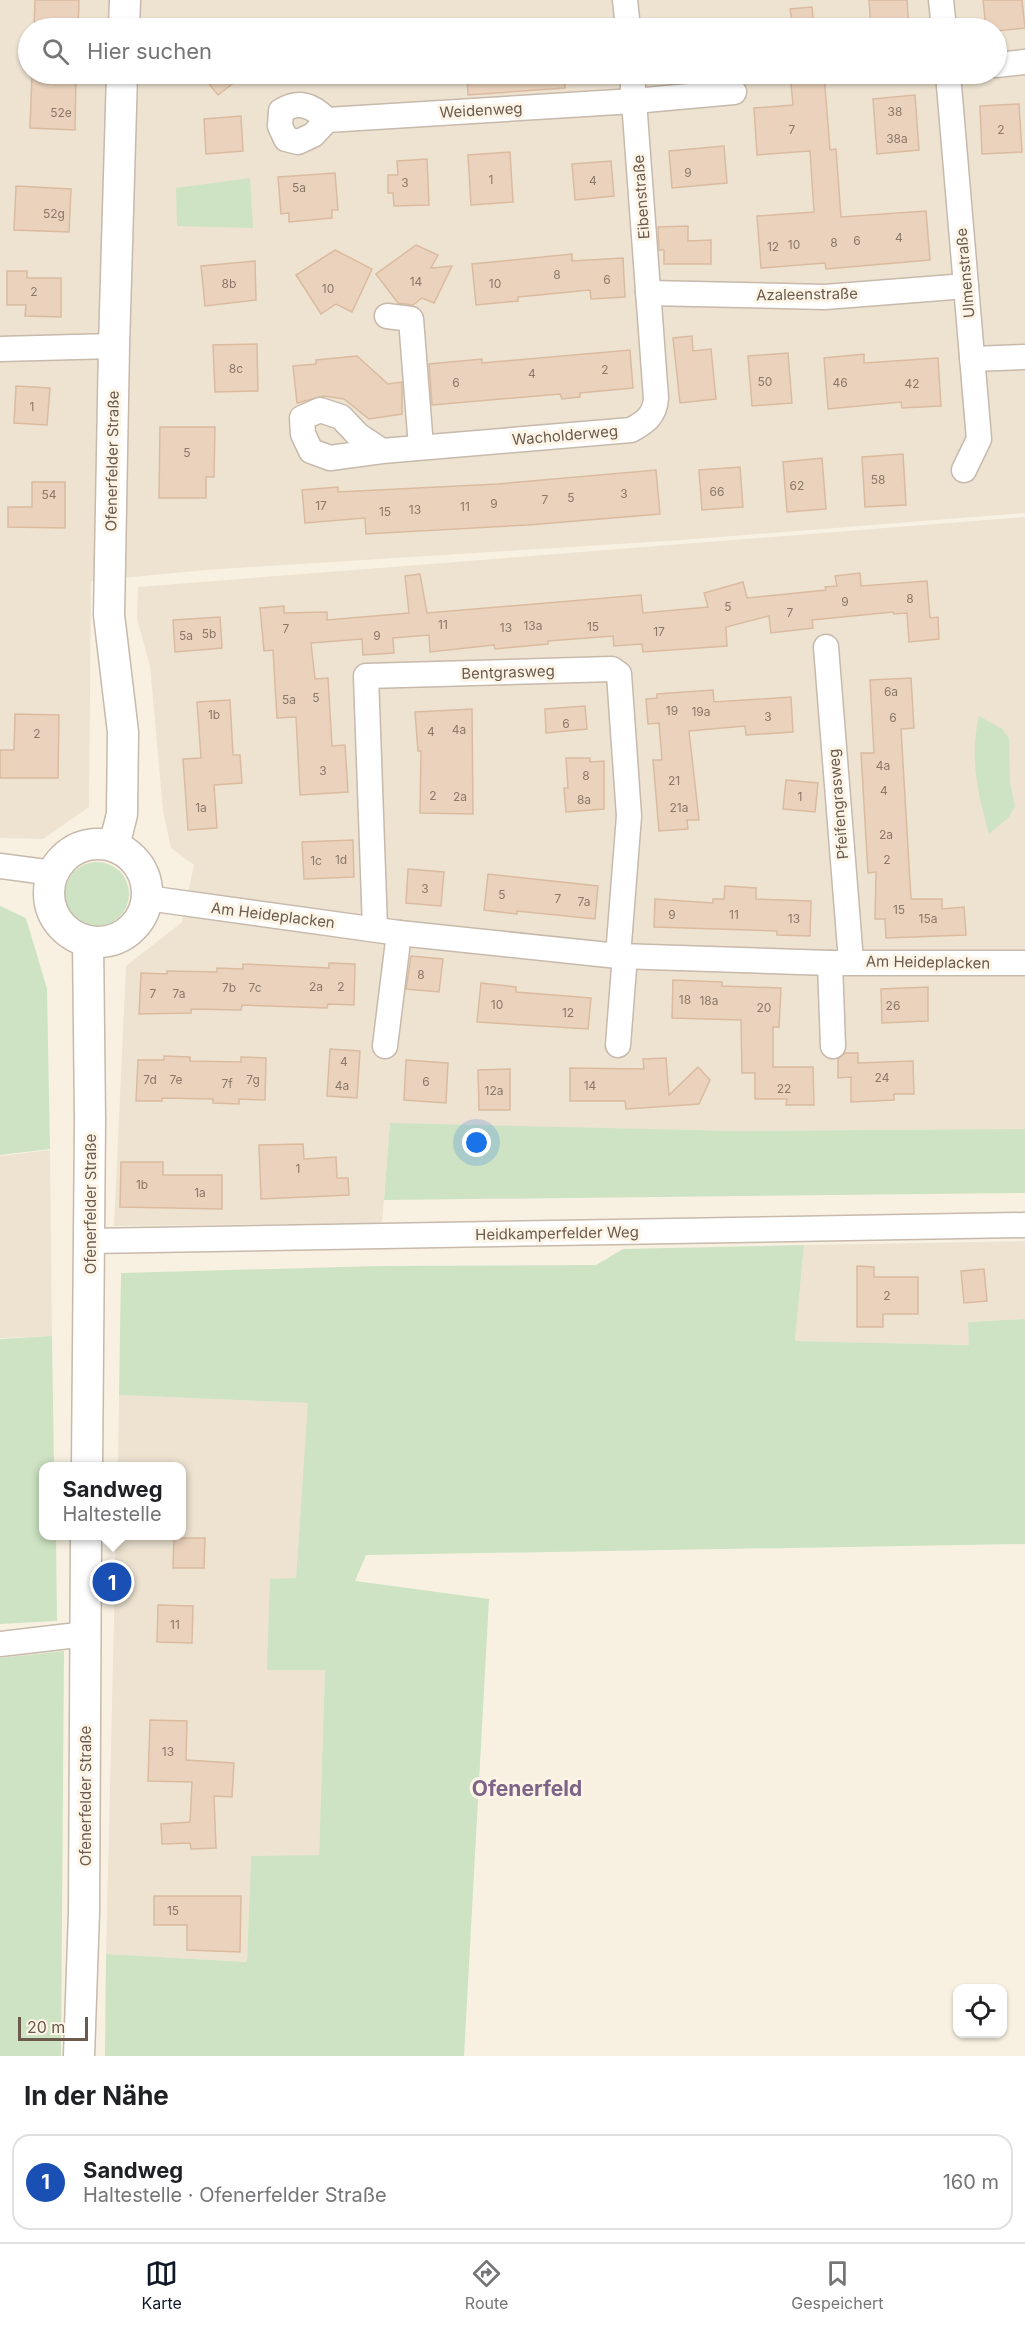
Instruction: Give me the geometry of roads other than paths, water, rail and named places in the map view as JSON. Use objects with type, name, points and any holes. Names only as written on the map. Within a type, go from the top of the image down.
[{"type":"street","points":[[124,18],[125,0]]},
{"type":"street","points":[[625,0],[627,18]]},
{"type":"street","points":[[941,0],[943,18]]},
{"type":"street","points":[[1007,64],[1025,62]]},
{"type":"street","name":"Ofenerfelder Straße","points":[[114,846],[122,814],[123,732],[109,615],[122,84]]},
{"type":"street","name":"Eibenstraße","points":[[633,84],[648,293]]},
{"type":"street","name":"Ulmenstraße","points":[[949,84],[979,439],[964,470]]},
{"type":"street","points":[[634,101],[734,92]]},
{"type":"street","name":"Weidenweg","points":[[327,120],[634,101]]},
{"type":"street","name":"Azaleenstraße","points":[[648,293],[825,297],[966,286]]},
{"type":"street","name":"Wacholderweg","points":[[382,451],[632,429],[649,420],[655,408],[656,398],[648,293]]},
{"type":"street","points":[[387,316],[411,319],[421,447]]},
{"type":"street","points":[[0,348],[114,346]]},
{"type":"street","points":[[972,359],[1025,357]]},
{"type":"street","name":"Pfeifengrasweg","points":[[826,647],[841,962]]},
{"type":"street","name":"Bentgrasweg","points":[[375,928],[366,676],[612,669],[619,674],[629,816],[622,956]]},
{"type":"street","points":[[85,845],[114,846],[136,861],[145,879],[147,898],[136,923],[126,933],[101,942],[88,941],[63,927],[54,915],[50,901],[53,873],[66,856],[85,845]]},
{"type":"street","points":[[0,866],[53,873]]},
{"type":"street","name":"Am Heideplacken","points":[[147,898],[399,933],[622,956],[841,962],[1025,963]]},
{"type":"street","points":[[385,1046],[399,933]]},
{"type":"street","name":"Ofenerfelder Straße","points":[[87,1462],[90,1241],[88,941]]},
{"type":"street","points":[[618,1045],[622,956]]},
{"type":"street","points":[[833,1046],[841,962]]},
{"type":"street","name":"Heidkamperfelder Weg","points":[[90,1241],[1025,1225]]},
{"type":"street","name":"Ofenerfelder Straße","points":[[79,2056],[84,1912],[86,1540]]},
{"type":"street","points":[[0,1644],[86,1634]]},
{"type":"place","name":"Sandweg","points":[[112,1582]]},
{"type":"district","name":"Ofenerfeld","points":[[527,1788]]}]
